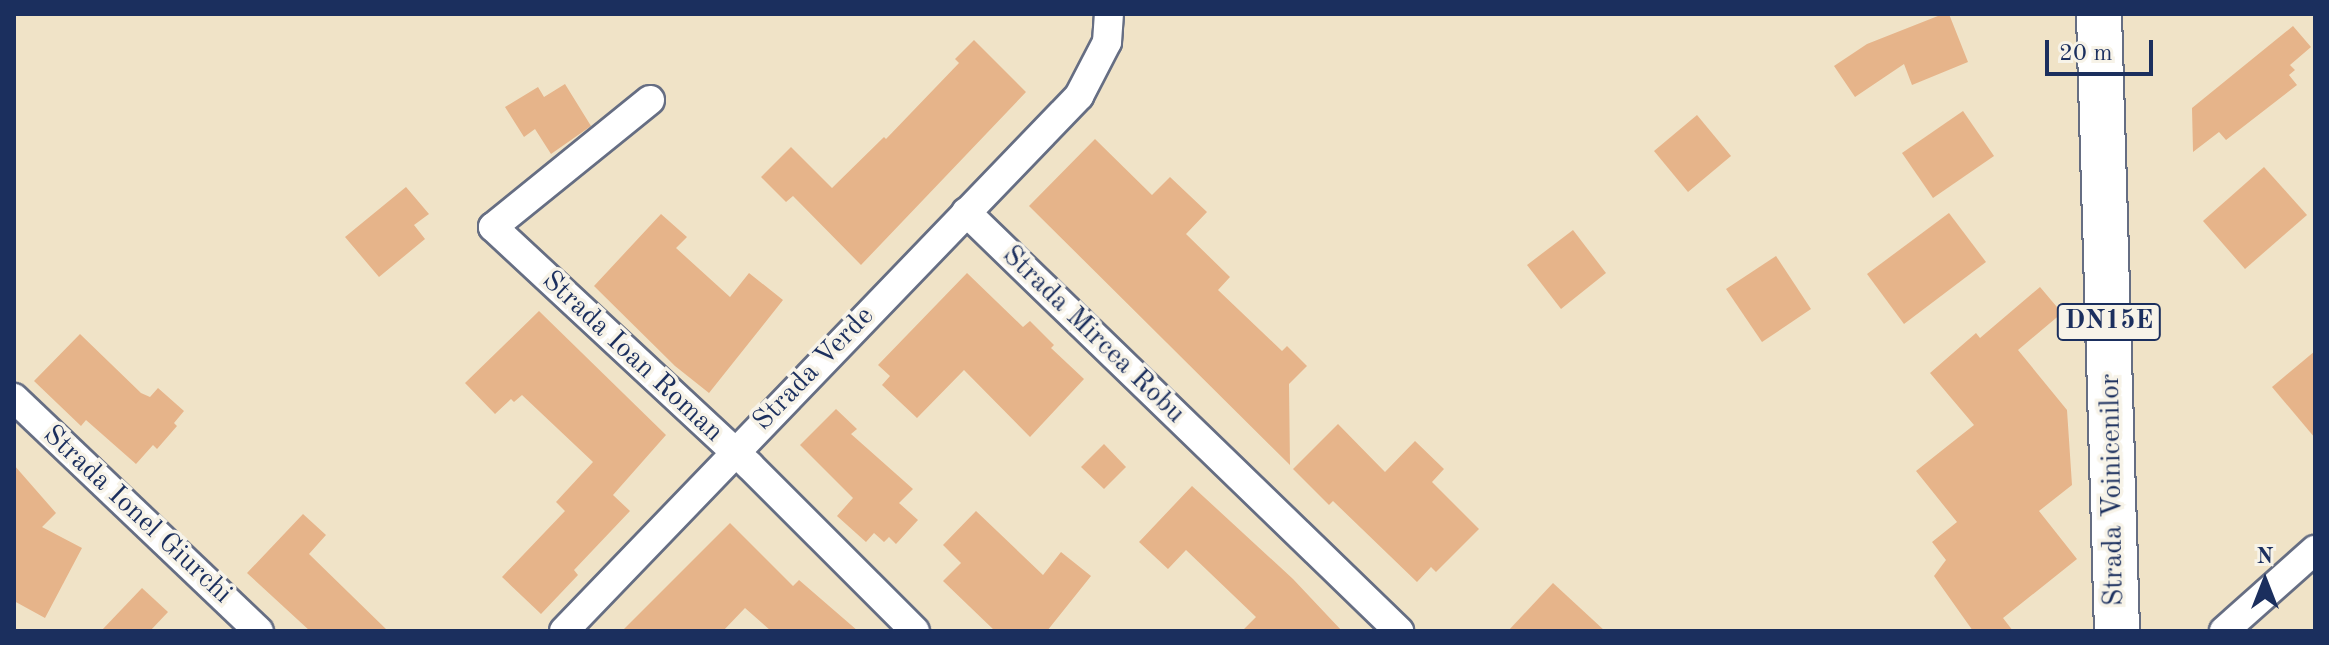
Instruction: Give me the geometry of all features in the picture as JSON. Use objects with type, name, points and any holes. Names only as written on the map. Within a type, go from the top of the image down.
[{"type":"main road","name":"Strada Voinicenilor","points":[[2099,14],[2117,631]]},
{"type":"street","points":[[966,212],[1079,96],[1107,42],[1109,14]]},
{"type":"street","name":"Strada Ioan Roman","points":[[650,100],[493,227],[735,453],[915,631]]},
{"type":"street","name":"Strada Verde","points":[[564,631],[966,212]]},
{"type":"street","name":"Strada Mircea Robu","points":[[966,212],[1399,631]]},
{"type":"street","name":"Strada Ionel Giurchi","points":[[14,398],[259,631]]},
{"type":"street","points":[[2224,631],[2315,550]]},
{"type":"building","points":[[1949,14],[1968,62],[1912,85],[1904,64],[1855,97],[1834,66],[1867,44]]},
{"type":"building","points":[[2293,26],[2311,47],[2290,65],[2295,70],[2289,75],[2297,85],[2226,140],[2219,132],[2193,152],[2192,108]]},
{"type":"building","points":[[974,40],[1026,92],[861,265],[793,196],[786,202],[761,177],[791,147],[832,188],[884,137],[886,139],[959,63],[955,59]]},
{"type":"building","points":[[565,84],[591,126],[551,154],[535,129],[524,137],[505,107],[538,87],[544,97]]},
{"type":"building","points":[[1963,111],[1994,156],[1933,198],[1902,153]]},
{"type":"building","points":[[1697,115],[1731,156],[1688,192],[1654,151]]},
{"type":"building","points":[[1095,139],[1152,195],[1170,177],[1207,212],[1186,234],[1230,277],[1218,290],[1282,351],[1287,346],[1307,366],[1289,384],[1290,465],[1029,206]]},
{"type":"building","points":[[2264,167],[2307,215],[2245,269],[2203,221]]},
{"type":"building","points":[[406,187],[429,214],[414,225],[425,239],[379,277],[345,237]]},
{"type":"building","points":[[1949,213],[1986,262],[1904,324],[1867,274]]},
{"type":"building","points":[[661,214],[687,237],[676,248],[730,297],[749,273],[783,300],[709,393],[675,366],[594,286]]},
{"type":"building","points":[[1573,230],[1606,273],[1561,309],[1527,265]]},
{"type":"building","points":[[1776,256],[1811,309],[1762,342],[1726,289]]},
{"type":"building","points":[[967,273],[1023,327],[1030,321],[1054,345],[1051,348],[1084,379],[1030,437],[964,370],[917,418],[882,385],[890,376],[878,365]]},
{"type":"building","points":[[2040,287],[2062,313],[2018,350],[2067,410],[2072,485],[2039,511],[2077,559],[2003,618],[2013,631],[1973,631],[1934,576],[1946,560],[1932,542],[1957,522],[1916,471],[1974,425],[1930,373],[1976,333],[1980,338]]},
{"type":"building","points":[[539,311],[666,435],[613,495],[630,511],[574,570],[578,575],[541,614],[502,577],[565,511],[556,502],[593,462],[522,395],[514,402],[511,399],[495,414],[465,383]]},
{"type":"building","points":[[80,334],[141,393],[150,397],[158,388],[184,411],[174,423],[177,426],[157,449],[153,445],[136,464],[86,420],[81,426],[34,381]]},
{"type":"building","points":[[2315,351],[2315,438],[2272,387]]},
{"type":"building","points":[[836,409],[857,429],[851,434],[913,489],[899,503],[918,520],[896,544],[889,537],[884,542],[874,533],[866,542],[837,516],[853,498],[800,445]]},
{"type":"building","points":[[1338,424],[1385,472],[1415,441],[1444,469],[1432,482],[1479,529],[1436,572],[1431,567],[1417,582],[1333,501],[1329,505],[1293,469]]},
{"type":"building","points":[[1104,444],[1126,467],[1104,489],[1081,467]]},
{"type":"building","points":[[14,465],[56,513],[42,527],[82,548],[45,618],[14,601]]},
{"type":"building","points":[[1192,486],[1293,579],[1342,631],[1242,631],[1256,617],[1186,550],[1168,569],[1139,542]]},
{"type":"building","points":[[976,511],[1043,575],[1061,552],[1091,576],[1047,631],[995,631],[943,581],[961,563],[943,545]]},
{"type":"building","points":[[303,514],[326,535],[309,554],[388,631],[310,631],[247,573]]},
{"type":"building","points":[[730,523],[793,586],[799,580],[858,631],[771,631],[745,608],[723,631],[622,631]]},
{"type":"building","points":[[1553,583],[1605,631],[1508,631]]},
{"type":"building","points":[[142,588],[168,612],[150,631],[101,631]]}]
